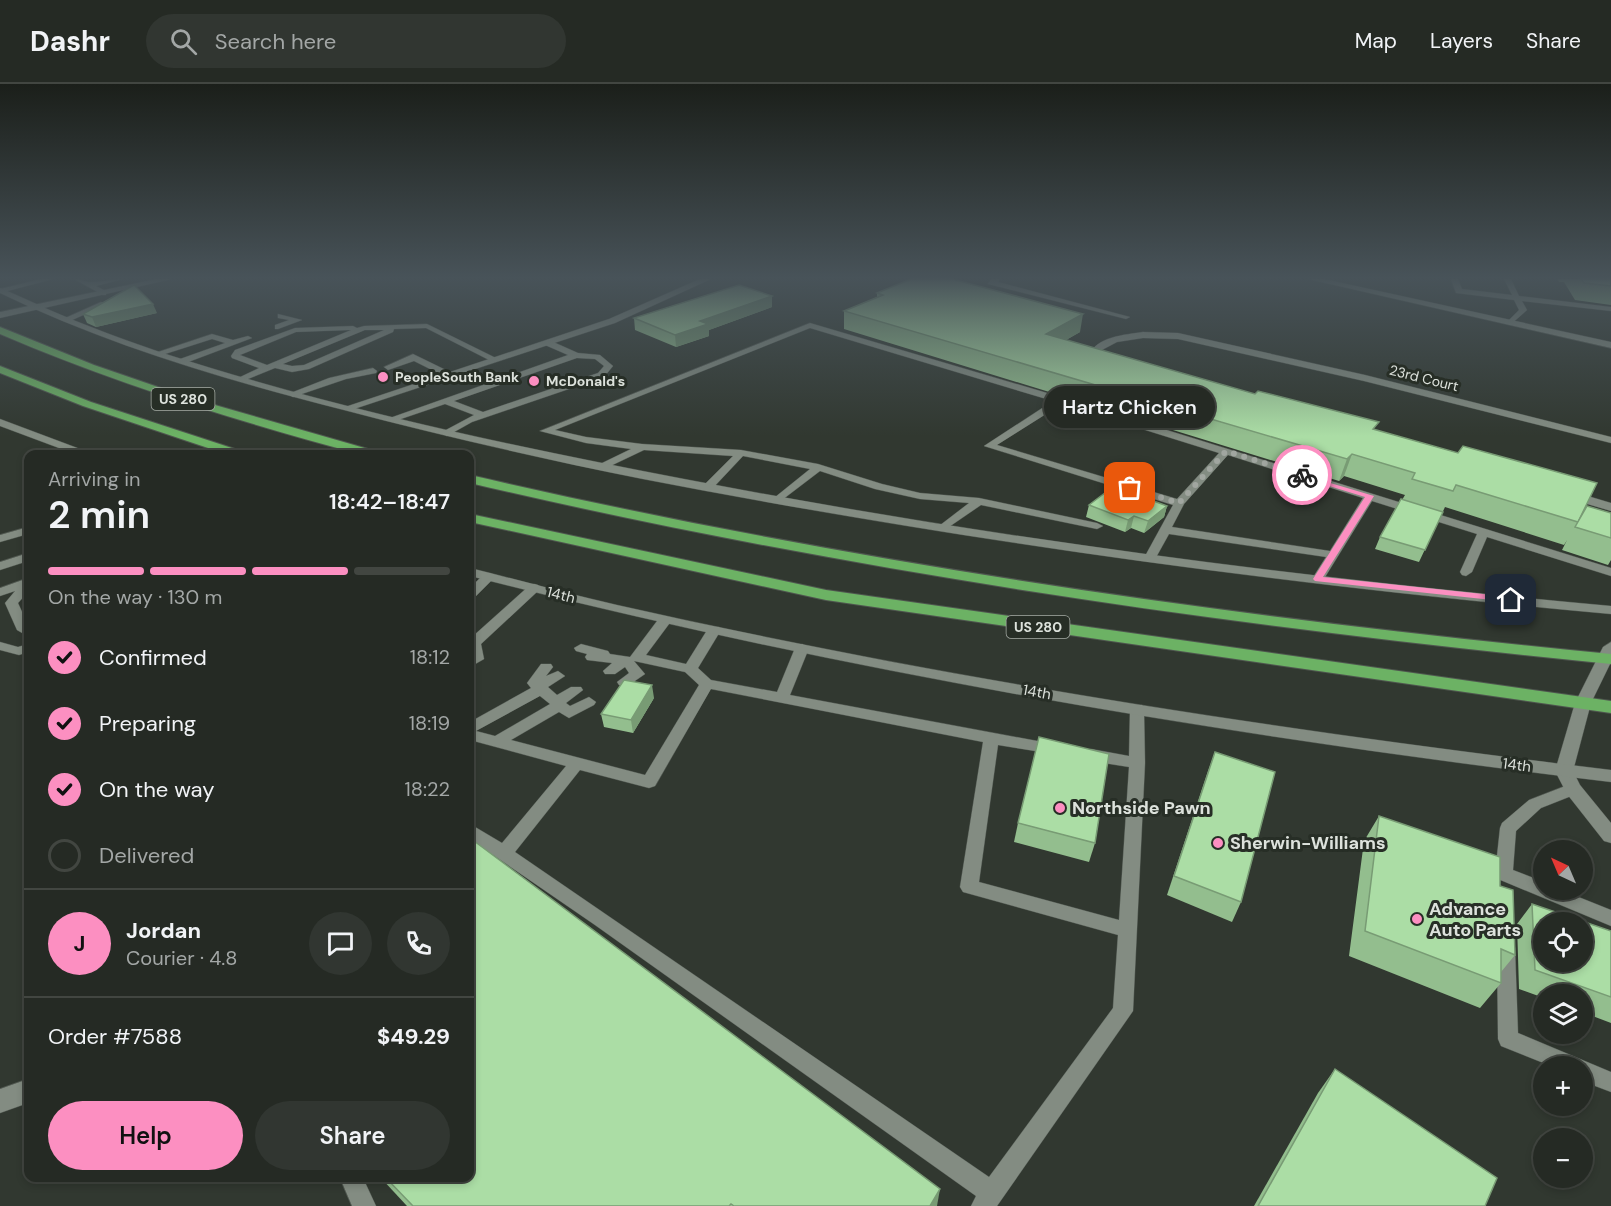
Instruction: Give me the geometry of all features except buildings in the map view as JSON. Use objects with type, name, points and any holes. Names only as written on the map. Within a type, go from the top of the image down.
[{"type":"highway","name":"US 280","points":[[3,331],[149,388],[357,450]]},
{"type":"highway","name":"US 280","points":[[0,369],[97,408],[225,450]]},
{"type":"highway","points":[[474,480],[644,518],[780,544],[1044,588],[1263,619],[1609,654]]},
{"type":"highway","name":"US 280","points":[[474,519],[826,595],[973,618],[1611,707]]},
{"type":"street","points":[[100,331],[240,379],[347,408],[447,433],[707,488],[943,528],[1150,558],[1318,579],[1611,610]]},
{"type":"street","points":[[347,408],[582,331]]},
{"type":"street","points":[[1548,331],[1611,345]]},
{"type":"street","name":"23rd Court","points":[[1115,369],[1094,356],[1096,350],[1114,340],[1143,335],[1179,336],[1365,378],[1611,440]]},
{"type":"street","points":[[0,422],[74,450]]},
{"type":"street","points":[[1555,491],[1611,507]]},
{"type":"street","name":"14th","points":[[474,573],[665,620],[802,648],[1137,709],[1421,753],[1611,776]]},
{"type":"street","points":[[1609,654],[1582,703],[1564,771],[1573,789],[1611,836]]},
{"type":"street","points":[[0,1101],[24,1092]]},
{"type":"lane","points":[[183,361],[266,331]]},
{"type":"lane","points":[[291,331],[237,352],[235,356],[270,366],[292,369],[306,367],[388,331]]},
{"type":"lane","points":[[240,379],[356,331]]},
{"type":"lane","points":[[438,331],[496,360]]},
{"type":"lane","points":[[796,331],[545,431],[586,440],[642,447],[741,453],[818,467],[899,491],[979,501],[1097,526]]},
{"type":"lane","points":[[830,331],[1061,400],[1611,572]]},
{"type":"lane","points":[[159,353],[212,336],[233,343]]},
{"type":"lane","points":[[447,433],[469,420],[601,375],[608,369],[609,366],[604,360],[576,355],[548,344]]},
{"type":"lane","points":[[392,419],[576,355]]},
{"type":"lane","points":[[293,394],[325,378],[367,370],[402,357],[412,357],[449,375]]},
{"type":"lane","points":[[388,367],[408,361],[412,357]]},
{"type":"lane","points":[[325,378],[367,370]]},
{"type":"lane","points":[[446,400],[483,415]]},
{"type":"lane","points":[[1061,400],[989,446],[1179,503]]},
{"type":"lane","points":[[602,467],[642,447]]},
{"type":"lane","points":[[1150,558],[1179,503],[1226,451]]},
{"type":"lane","points":[[707,488],[741,453]]},
{"type":"lane","points":[[778,501],[818,467]]},
{"type":"lane","points":[[1318,579],[1370,496]]},
{"type":"lane","points":[[943,528],[979,501]]},
{"type":"lane","points":[[1166,530],[1333,555]]},
{"type":"lane","points":[[0,539],[24,531]]},
{"type":"lane","points":[[1466,572],[1483,532]]},
{"type":"lane","points":[[0,566],[24,558]]},
{"type":"lane","points":[[474,591],[488,577]]},
{"type":"lane","points":[[0,592],[24,583]]},
{"type":"lane","points":[[474,640],[534,588]]},
{"type":"lane","points":[[24,590],[11,603],[24,630]]},
{"type":"lane","points":[[610,671],[631,659],[665,620]]},
{"type":"lane","points":[[690,669],[714,630]]},
{"type":"lane","points":[[0,646],[19,651],[24,649]]},
{"type":"lane","points":[[782,699],[802,648]]},
{"type":"lane","points":[[586,653],[690,669],[707,684],[782,699],[1137,763]]},
{"type":"lane","points":[[624,682],[638,674],[631,659]]},
{"type":"lane","points":[[552,671],[534,683],[569,713],[589,702]]},
{"type":"lane","points":[[474,736],[649,782],[707,684]]},
{"type":"lane","points":[[474,726],[539,688]]},
{"type":"lane","points":[[497,742],[576,690]]},
{"type":"lane","points":[[474,834],[578,903],[916,1142],[987,1200],[1123,1011],[1137,763],[1137,709]]},
{"type":"lane","points":[[991,738],[969,887],[1127,930]]},
{"type":"lane","points":[[504,853],[577,763]]},
{"type":"lane","points":[[1505,898],[1504,874],[1508,828],[1535,804],[1573,789]]},
{"type":"lane","points":[[1504,874],[1611,918]]},
{"type":"lane","points":[[1506,933],[1508,1039],[1550,1056]]},
{"type":"lane","points":[[1593,1075],[1611,1082]]},
{"type":"lane","points":[[353,1182],[364,1206]]},
{"type":"way so far","points":[[1130,488],[1179,503],[1226,451],[1302,475]]},
{"type":"place","name":"PeopleSouth Bank","points":[[383,377]]},
{"type":"place","name":"McDonald's","points":[[534,381]]},
{"type":"place","name":"Hartz Chicken","points":[[1130,488]]},
{"type":"place","name":"Northside Pawn","points":[[1060,808]]},
{"type":"place","name":"Sherwin-Williams","points":[[1218,843]]},
{"type":"place","name":"Advance Auto Parts","points":[[1417,919]]},
{"type":"route","points":[[1302,475],[1370,496],[1318,579],[1511,600]]}]
